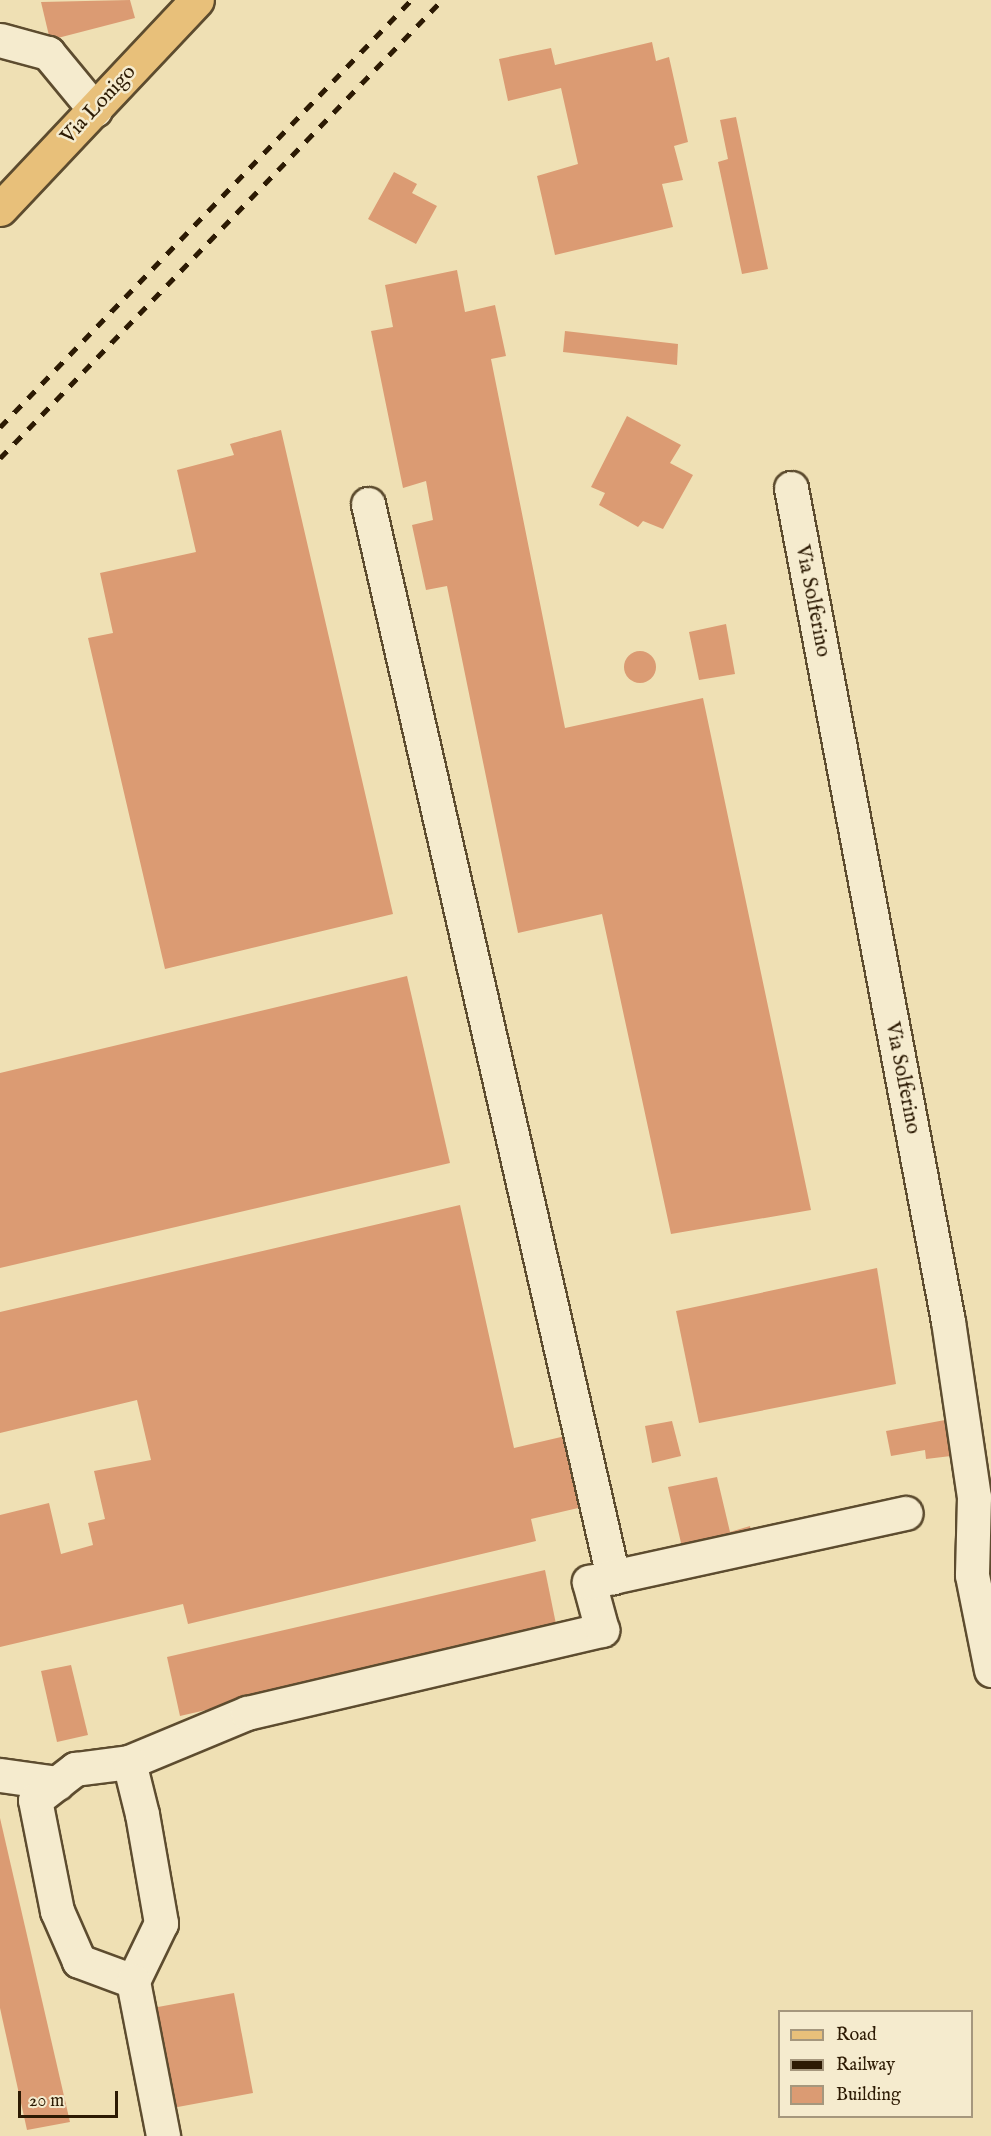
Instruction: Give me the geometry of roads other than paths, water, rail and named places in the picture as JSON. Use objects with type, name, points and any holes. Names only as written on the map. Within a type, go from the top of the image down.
[{"type":"main road","name":"Via Lonigo","points":[[0,209],[197,0]]},
{"type":"street","points":[[0,40],[48,53],[95,110]]},
{"type":"street","name":"Via Solferino","points":[[791,488],[948,1321],[974,1497],[991,1670]]},
{"type":"street","points":[[368,504],[613,1577]]},
{"type":"street","points":[[133,1981],[79,1961],[57,1911],[35,1800],[75,1769],[129,1762],[247,1713],[602,1630],[589,1582],[906,1513]]},
{"type":"street","points":[[129,1762],[161,1923],[133,1981],[163,2136]]},
{"type":"street","points":[[0,1775],[57,1783]]},
{"type":"railway","points":[[0,427],[411,0]]},
{"type":"railway","points":[[0,458],[442,0]]}]
